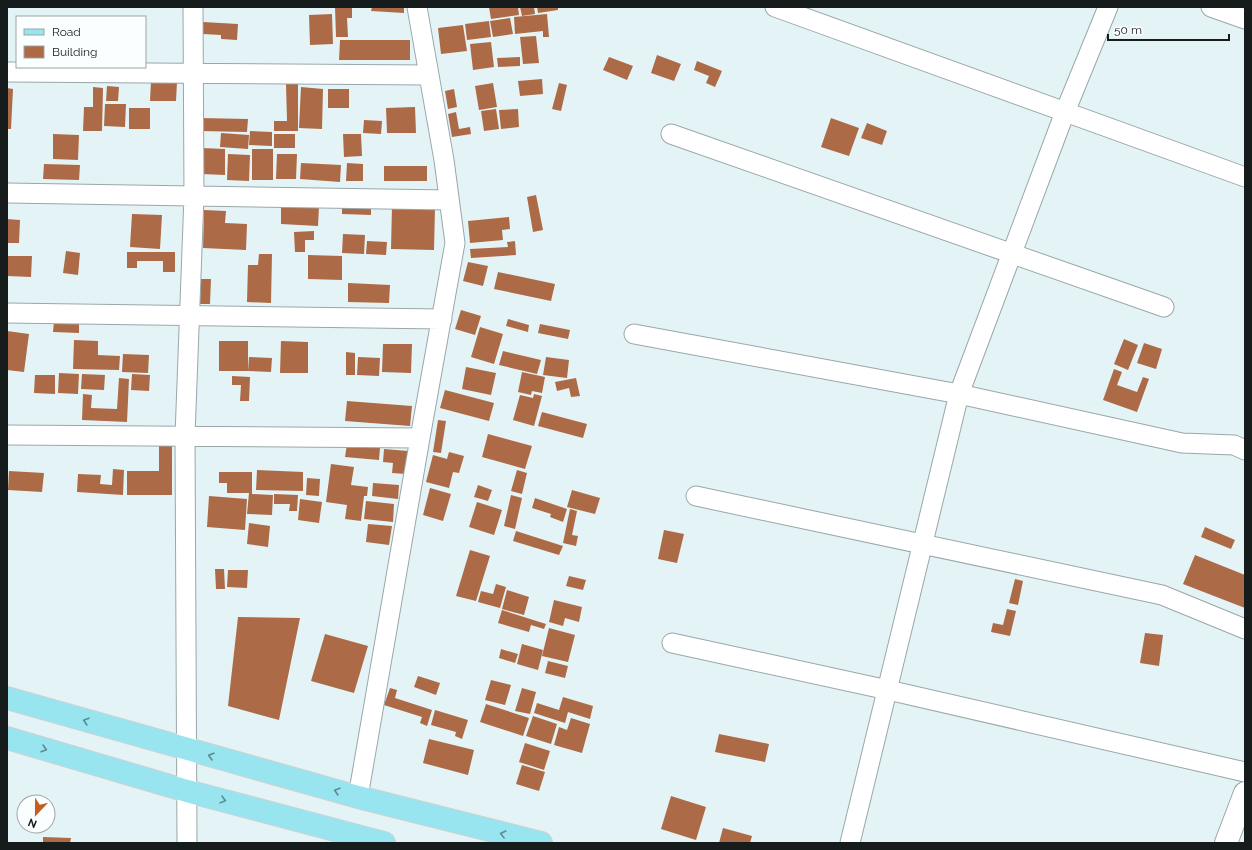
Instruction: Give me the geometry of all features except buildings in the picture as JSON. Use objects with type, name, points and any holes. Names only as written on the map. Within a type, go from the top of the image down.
[{"type":"main road","points":[[7,698],[358,797],[541,843]]},
{"type":"main road","points":[[7,738],[187,791],[384,843]]},
{"type":"main road","points":[[1226,843],[1245,792]]},
{"type":"street","points":[[187,843],[185,436],[194,196],[194,7]]},
{"type":"street","points":[[358,797],[455,243],[450,200],[417,7]]},
{"type":"street","points":[[775,7],[1245,177]]},
{"type":"street","points":[[850,843],[958,394],[1065,112],[1108,7]]},
{"type":"street","points":[[1211,7],[1245,19]]},
{"type":"street","points":[[7,72],[429,75]]},
{"type":"street","points":[[671,134],[1164,307]]},
{"type":"street","points":[[7,193],[450,200]]},
{"type":"street","points":[[7,314],[442,319]]},
{"type":"street","points":[[634,334],[958,394],[1182,443],[1234,446],[1245,450]]},
{"type":"street","points":[[7,435],[420,438]]},
{"type":"street","points":[[696,496],[1162,595],[1245,629]]},
{"type":"street","points":[[672,643],[888,690],[1245,772]]}]
